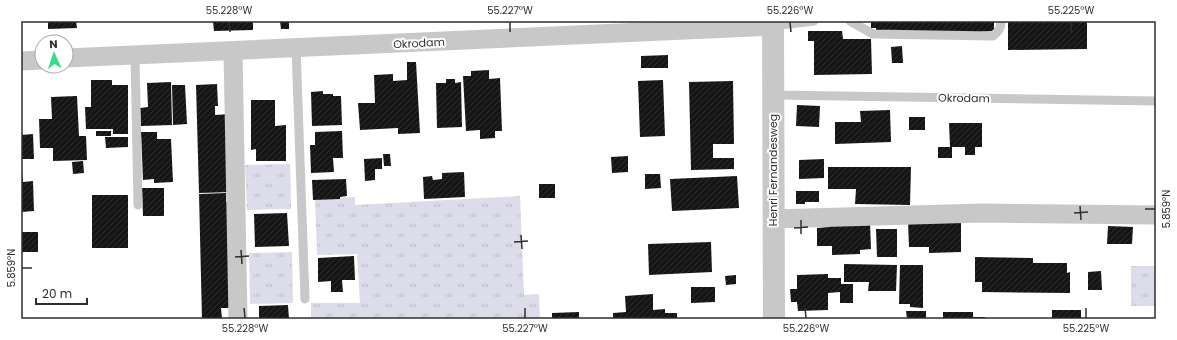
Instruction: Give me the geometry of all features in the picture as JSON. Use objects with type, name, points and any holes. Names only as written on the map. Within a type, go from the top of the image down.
[{"type":"street","name":"Okrodam","points":[[74,58],[296,48],[773,23]]},
{"type":"street","name":"Henri Fernandesweg","points":[[773,23],[774,319]]},
{"type":"street","points":[[233,51],[238,319]]},
{"type":"street","points":[[21,60],[34,60]]},
{"type":"street","points":[[773,219],[982,213],[1156,215]]},
{"type":"lane","points":[[773,23],[814,21]]},
{"type":"lane","points":[[850,21],[873,34],[993,36],[999,31],[1001,21]]},
{"type":"lane","points":[[296,48],[305,299]]},
{"type":"lane","points":[[135,55],[138,205]]},
{"type":"lane","name":"Okrodam","points":[[773,95],[1156,101]]},
{"type":"green space","points":[[290,164],[291,209],[247,210],[245,165]]},
{"type":"green space","points":[[520,196],[524,295],[539,294],[540,319],[311,319],[311,303],[360,303],[357,254],[317,255],[315,198],[355,197],[355,205]]},
{"type":"green space","points":[[292,252],[293,303],[250,304],[249,253]]},
{"type":"green space","points":[[1131,266],[1156,266],[1156,306],[1131,306]]},
{"type":"building","points":[[48,21],[76,21],[77,28],[48,29]]},
{"type":"building","points":[[213,21],[253,21],[253,30],[214,31]]},
{"type":"building","points":[[280,21],[289,21],[289,29],[281,29]]},
{"type":"building","points":[[871,21],[994,21],[994,31],[946,34],[876,32],[876,28],[871,28]]},
{"type":"building","points":[[1008,21],[1087,21],[1087,49],[1008,50]]},
{"type":"building","points":[[808,31],[842,31],[843,39],[871,39],[872,74],[814,75],[814,41],[808,41]]},
{"type":"building","points":[[902,46],[903,63],[892,63],[891,47]]},
{"type":"building","points":[[668,55],[668,68],[641,68],[641,56]]},
{"type":"building","points":[[407,62],[416,62],[420,133],[398,134],[398,128],[360,130],[358,103],[375,103],[374,75],[393,74],[393,81],[407,80]]},
{"type":"building","points":[[489,70],[489,79],[500,78],[502,131],[495,131],[495,138],[480,139],[480,130],[466,131],[463,76],[471,76],[471,71]]},
{"type":"building","points":[[446,79],[455,79],[455,83],[461,82],[462,127],[437,128],[436,83],[446,83]]},
{"type":"building","points":[[91,80],[112,80],[112,85],[128,85],[128,134],[113,134],[113,129],[86,129],[85,107],[91,107]]},
{"type":"building","points":[[663,80],[665,136],[640,137],[638,81]]},
{"type":"building","points":[[733,81],[734,144],[713,144],[713,158],[734,158],[734,169],[691,170],[689,82]]},
{"type":"building","points":[[171,82],[172,125],[141,126],[140,108],[148,107],[147,83]]},
{"type":"building","points":[[217,84],[218,106],[215,106],[215,115],[230,114],[233,192],[199,193],[196,85]]},
{"type":"building","points":[[172,85],[185,85],[187,124],[173,125]]},
{"type":"building","points":[[323,91],[323,94],[341,96],[342,125],[312,126],[311,92]]},
{"type":"building","points":[[77,96],[79,136],[86,136],[87,160],[53,161],[53,148],[40,148],[39,119],[52,119],[51,97]]},
{"type":"building","points":[[251,100],[275,100],[275,126],[286,125],[286,161],[256,161],[256,149],[251,150]]},
{"type":"building","points":[[797,105],[820,106],[819,127],[796,126]]},
{"type":"building","points":[[890,110],[891,142],[835,144],[835,122],[861,122],[860,111]]},
{"type":"building","points":[[909,117],[925,117],[925,130],[909,130]]},
{"type":"building","points":[[949,123],[982,123],[982,147],[975,147],[975,155],[965,155],[965,147],[952,147],[952,158],[938,158],[938,147],[950,147]]},
{"type":"building","points":[[96,131],[111,131],[111,136],[96,136]]},
{"type":"building","points":[[342,131],[343,158],[333,158],[334,172],[311,173],[310,145],[315,145],[315,132]]},
{"type":"building","points":[[141,132],[157,132],[157,139],[171,139],[173,182],[154,183],[154,179],[143,180]]},
{"type":"building","points":[[33,134],[34,159],[21,159],[21,135]]},
{"type":"building","points":[[105,137],[128,137],[128,147],[106,148]]},
{"type":"building","points":[[383,154],[390,154],[391,166],[384,166]]},
{"type":"building","points":[[628,156],[628,172],[612,173],[611,157]]},
{"type":"building","points":[[382,158],[382,169],[375,169],[375,180],[365,181],[364,159]]},
{"type":"building","points":[[824,159],[824,178],[799,179],[799,160]]},
{"type":"building","points":[[83,161],[84,173],[73,174],[72,162]]},
{"type":"building","points":[[828,167],[911,167],[910,205],[855,204],[856,189],[828,189]]},
{"type":"building","points":[[21,172],[23,182],[33,181],[34,211],[21,212]]},
{"type":"building","points":[[464,172],[465,197],[424,199],[423,177],[432,176],[433,180],[442,179],[442,173]]},
{"type":"building","points":[[645,174],[660,174],[661,188],[645,189]]},
{"type":"building","points":[[737,176],[739,208],[672,211],[670,179]]},
{"type":"building","points":[[346,179],[347,196],[340,197],[340,199],[313,200],[312,180]]},
{"type":"building","points":[[539,184],[555,184],[555,198],[539,198]]},
{"type":"building","points":[[142,188],[164,188],[164,216],[143,216]]},
{"type":"building","points":[[796,191],[819,191],[819,202],[805,202],[805,204],[796,204]]},
{"type":"building","points":[[226,193],[226,202],[232,202],[233,308],[221,308],[222,319],[202,319],[199,194]]},
{"type":"building","points":[[92,195],[128,195],[128,248],[92,248]]},
{"type":"building","points":[[287,213],[289,246],[255,247],[254,214]]},
{"type":"building","points":[[961,220],[961,252],[929,253],[929,247],[909,247],[908,222]]},
{"type":"building","points":[[870,222],[871,249],[860,250],[860,254],[832,255],[832,246],[817,246],[817,228],[829,227],[829,223]]},
{"type":"building","points":[[1108,226],[1133,227],[1132,244],[1107,244]]},
{"type":"building","points":[[876,229],[897,229],[897,257],[877,257]]},
{"type":"building","points":[[21,232],[38,232],[38,252],[21,252]]},
{"type":"building","points":[[711,242],[712,272],[649,275],[648,244]]},
{"type":"building","points":[[354,256],[355,280],[342,280],[343,292],[331,292],[331,281],[318,282],[318,258]]},
{"type":"building","points":[[975,257],[1033,258],[1033,263],[1067,263],[1067,273],[1070,272],[1070,293],[982,292],[982,282],[975,282]]},
{"type":"building","points":[[844,264],[897,265],[896,291],[868,291],[869,282],[844,282]]},
{"type":"building","points":[[900,265],[923,265],[923,308],[910,307],[910,304],[899,304]]},
{"type":"building","points":[[1101,271],[1102,290],[1088,290],[1088,272]]},
{"type":"building","points":[[828,274],[828,278],[841,278],[841,284],[853,284],[853,303],[840,303],[840,292],[828,293],[828,310],[798,311],[797,302],[791,302],[790,289],[797,289],[797,275]]},
{"type":"building","points":[[736,275],[736,284],[726,285],[725,276]]},
{"type":"building","points":[[691,287],[715,287],[715,302],[691,303]]},
{"type":"building","points":[[653,294],[653,310],[665,309],[665,313],[677,313],[677,319],[613,319],[613,313],[626,312],[625,296]]},
{"type":"building","points":[[288,305],[289,319],[259,319],[259,306]]},
{"type":"building","points":[[1052,310],[1081,310],[1081,319],[1052,319]]},
{"type":"building","points":[[906,311],[926,311],[926,319],[907,319]]},
{"type":"building","points":[[579,312],[579,319],[552,319],[552,313]]},
{"type":"building","points":[[943,312],[973,312],[973,317],[985,317],[985,319],[943,319]]}]
